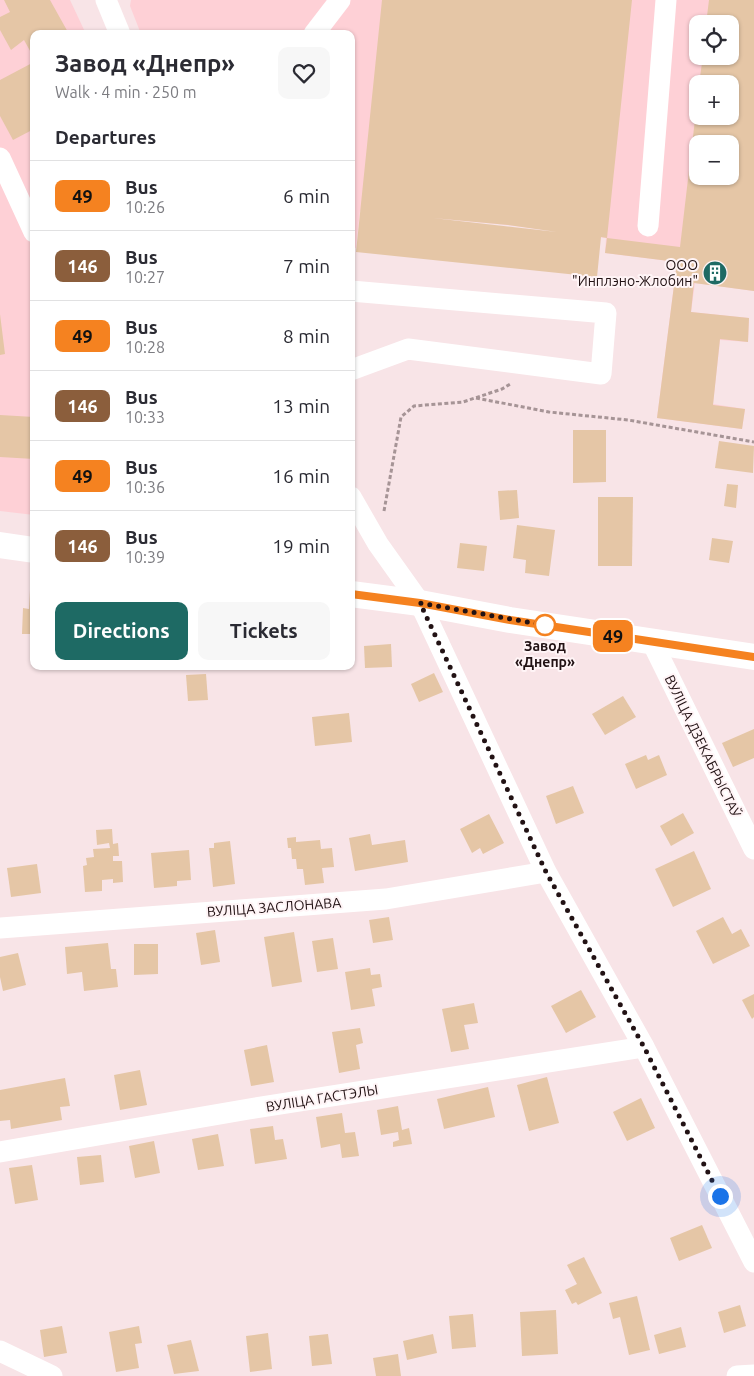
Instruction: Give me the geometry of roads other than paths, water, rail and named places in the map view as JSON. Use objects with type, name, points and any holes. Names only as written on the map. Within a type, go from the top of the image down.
[{"type":"main road","points":[[0,545],[30,549]]},
{"type":"main road","points":[[355,595],[420,603],[754,657]]},
{"type":"street","points":[[106,0],[118,30]]},
{"type":"street","points":[[317,30],[340,0]]},
{"type":"street","points":[[648,226],[666,0]]},
{"type":"street","points":[[0,158],[30,223]]},
{"type":"street","points":[[355,291],[606,313],[601,374],[408,348],[355,368]]},
{"type":"street","points":[[355,504],[378,544],[420,603],[546,872],[644,1047],[754,1262]]},
{"type":"street","name":"ВУЛІЦА ДЗЕКАБРЫСТАЎ","points":[[652,642],[754,849]]},
{"type":"street","name":"ВУЛІЦА ЗАСЛОНАВА","points":[[0,928],[386,899],[546,872]]},
{"type":"street","name":"ВУЛІЦА ГАСТЭЛЫ","points":[[0,1152],[249,1109],[644,1047]]},
{"type":"street","points":[[0,1351],[52,1376]]},
{"type":"street","points":[[737,1376],[754,1376]]},
{"type":"place","name":"ООО \"Инплэно-Жлобин\"","points":[[715,273]]},
{"type":"place","name":"Завод «Днепр»","points":[[545,625]]}]
